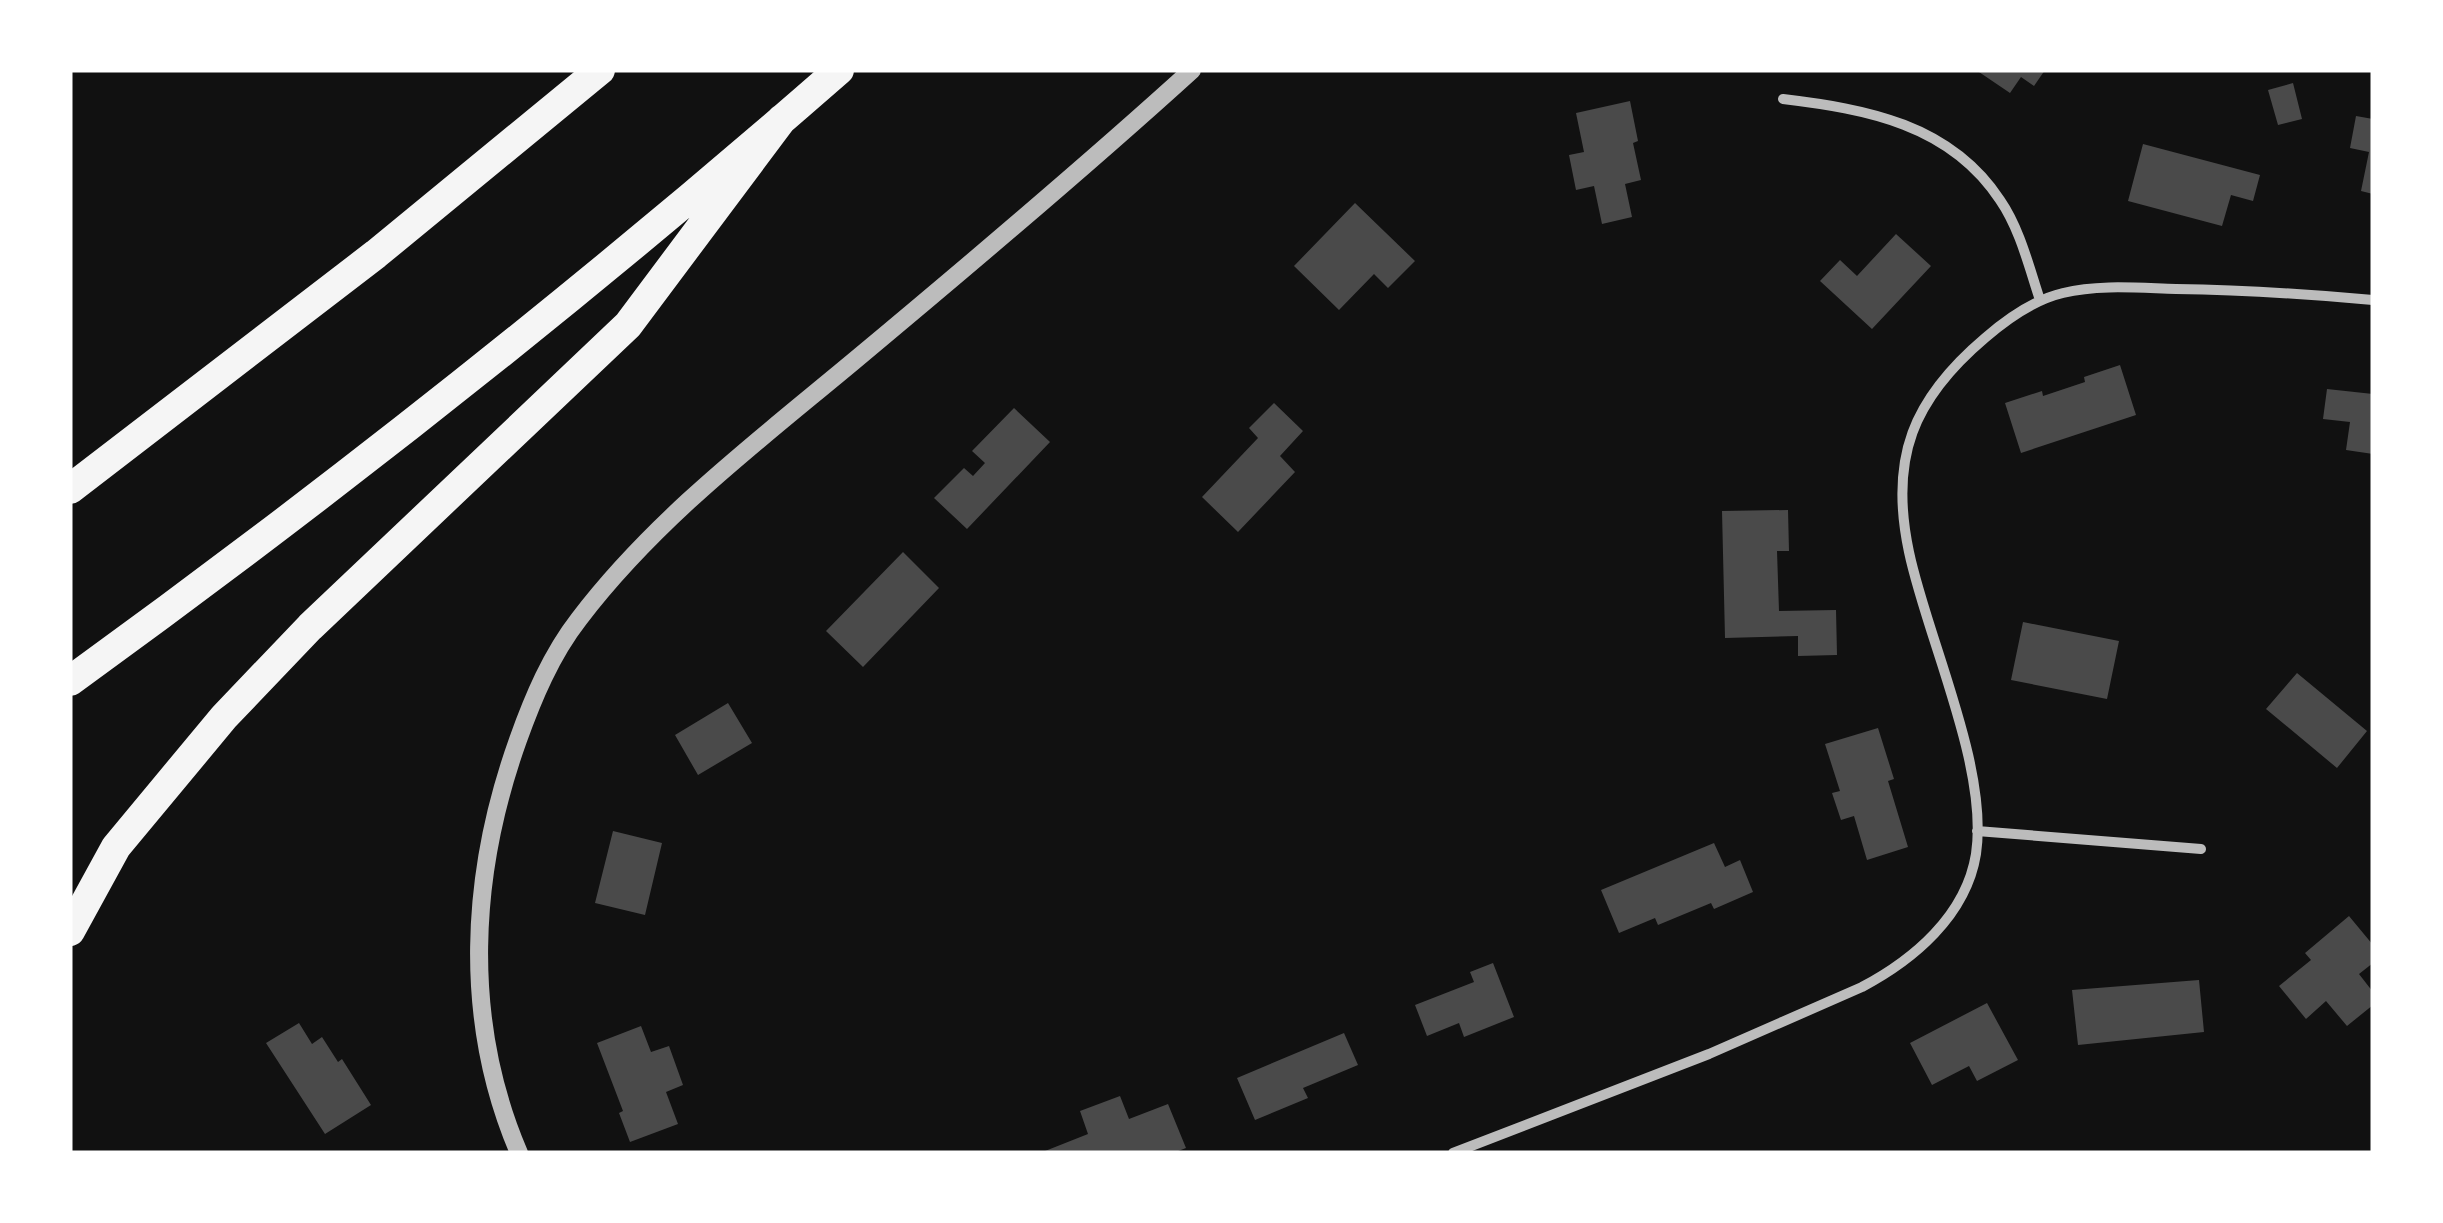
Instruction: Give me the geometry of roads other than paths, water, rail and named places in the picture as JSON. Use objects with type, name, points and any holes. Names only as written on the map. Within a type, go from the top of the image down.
[{"type":"highway","points":[[70,489],[344,279],[600,70]]},
{"type":"highway","points":[[70,681],[257,543],[478,370],[838,70]]},
{"type":"highway","points":[[70,931],[116,847],[224,717],[310,627],[628,325],[782,119]]},
{"type":"street","points":[[519,1153],[488,1056],[479,978],[478,921],[488,848],[504,778],[526,719],[577,621],[657,530],[1092,162],[1192,70]]},
{"type":"street","points":[[1783,99],[1892,118],[1922,131],[1969,162],[2007,212],[2040,300]]},
{"type":"street","points":[[1453,1153],[1709,1054],[1886,974],[1922,947],[1950,913],[1973,867],[1977,832],[1965,750],[1909,552],[1900,485],[1917,416],[1943,378],[1996,328],[2040,300],[2077,291],[2139,288],[2286,292],[2373,300]]},
{"type":"street","points":[[1977,832],[2201,849]]}]
